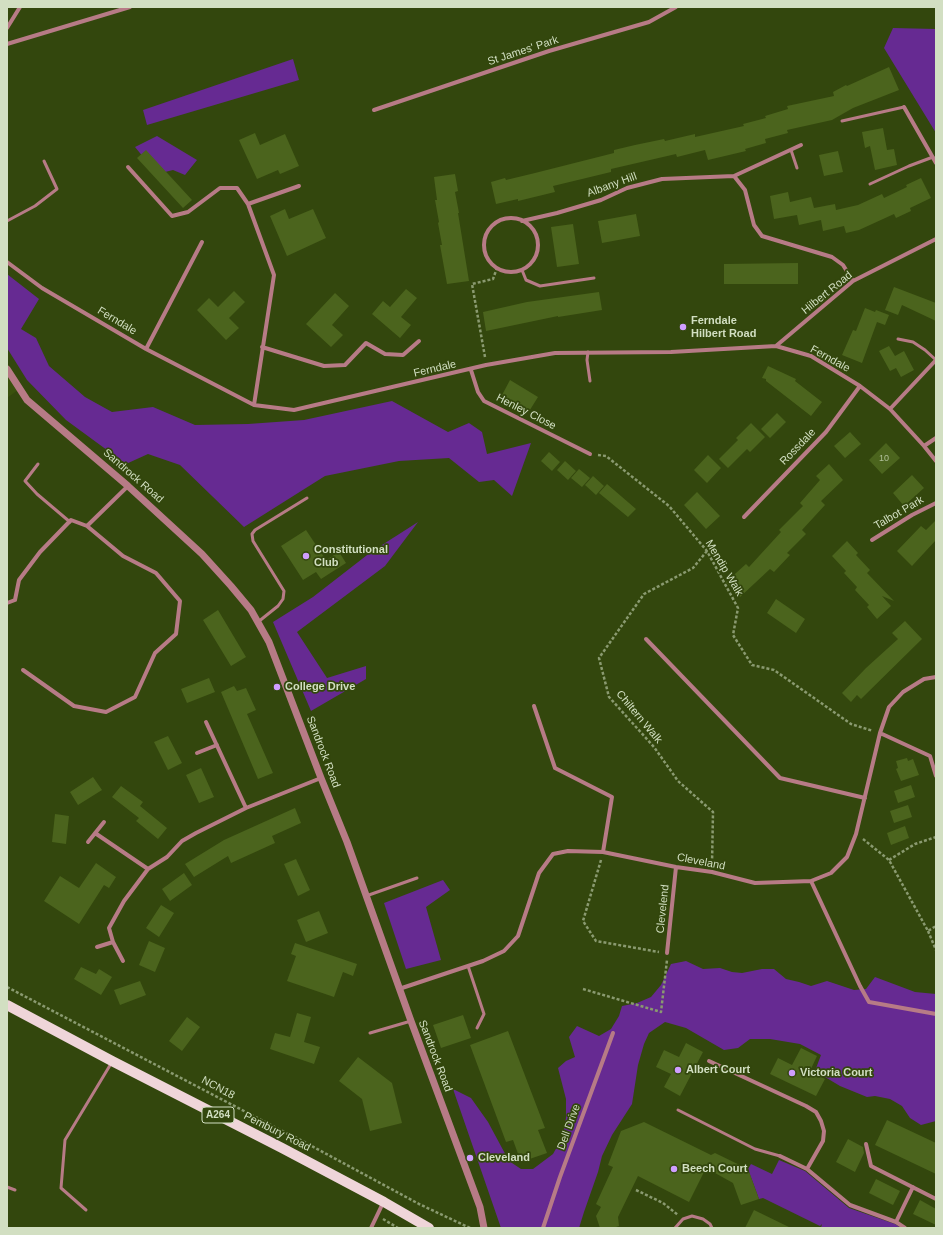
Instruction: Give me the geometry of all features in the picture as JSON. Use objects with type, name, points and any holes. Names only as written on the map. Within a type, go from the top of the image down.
[{"type":"main road","name":"Pembury Road","points":[[7,1004],[112,1061],[384,1202],[429,1228]]},
{"type":"street","points":[[7,28],[20,7]]},
{"type":"street","points":[[7,44],[130,7]]},
{"type":"street","name":"St James' Park","points":[[374,110],[549,51],[650,22],[676,7]]},
{"type":"street","points":[[904,107],[936,163]]},
{"type":"street","name":"Albany Hill","points":[[497,268],[490,262],[485,254],[484,245],[485,236],[496,222],[514,218],[522,221],[557,213],[600,200],[627,188],[662,179],[734,176],[801,145]]},
{"type":"street","points":[[128,167],[172,216],[188,212],[220,188],[237,188],[248,204],[274,275],[254,404]]},
{"type":"street","points":[[734,176],[745,190],[754,225],[762,236],[832,257],[844,265],[853,281]]},
{"type":"street","points":[[248,204],[299,186]]},
{"type":"street","points":[[497,268],[513,272],[522,270],[532,262],[537,250],[537,241],[530,226],[522,221]]},
{"type":"street","name":"Hilbert Road","points":[[776,346],[853,281],[936,238]]},
{"type":"street","points":[[146,349],[202,242]]},
{"type":"street","name":"Ferndale","points":[[7,262],[42,288],[146,349],[254,404],[294,410],[471,370],[486,365],[556,352],[671,352],[776,346],[811,356],[860,386],[890,409],[924,446],[936,462]]},
{"type":"street","points":[[262,347],[324,366],[345,365],[366,343],[385,354],[403,355],[419,341]]},
{"type":"street","points":[[890,409],[936,360]]},
{"type":"street","name":"Sandrock Road","points":[[7,369],[27,400],[128,486],[202,554],[251,610],[270,642],[321,778],[341,826],[410,1021],[480,1207],[484,1228]]},
{"type":"street","name":"Henley Close","points":[[471,370],[478,392],[484,401],[590,454]]},
{"type":"street","name":"Rossdale","points":[[744,517],[826,432],[860,386]]},
{"type":"street","points":[[924,446],[936,438]]},
{"type":"street","points":[[87,526],[128,486]]},
{"type":"street","name":"Talbot Park","points":[[872,540],[912,515],[936,503]]},
{"type":"street","points":[[7,603],[15,600],[19,580],[40,552],[71,520],[87,526],[123,556],[156,573],[180,601],[176,634],[155,652],[135,697],[106,712],[74,706],[23,670]]},
{"type":"street","points":[[646,639],[780,778],[865,798]]},
{"type":"street","name":"Cleveland","points":[[399,990],[483,961],[504,951],[518,936],[539,874],[553,854],[568,851],[603,852],[676,867],[712,872],[755,883],[811,882],[831,873],[847,857],[856,834],[880,732],[889,707],[903,692],[924,679],[936,677]]},
{"type":"street","points":[[534,706],[555,768],[612,796],[603,852]]},
{"type":"street","points":[[206,722],[246,808]]},
{"type":"street","points":[[880,732],[930,756],[936,776]]},
{"type":"street","points":[[197,754],[217,745]]},
{"type":"street","points":[[123,961],[113,942],[109,928],[124,901],[148,869],[167,857],[182,841],[246,808],[321,778]]},
{"type":"street","points":[[88,842],[104,822]]},
{"type":"street","points":[[95,833],[148,869]]},
{"type":"street","name":"Clevelend","points":[[667,953],[676,867]]},
{"type":"street","points":[[811,882],[860,986],[870,1002],[936,1014]]},
{"type":"street","points":[[97,947],[113,942]]},
{"type":"street","name":"Dell Drive","points":[[543,1228],[613,1033]]},
{"type":"street","points":[[709,1061],[816,1112],[822,1121],[824,1131],[823,1141],[807,1169]]},
{"type":"street","points":[[866,1144],[872,1166],[936,1199]]},
{"type":"street","points":[[780,1156],[807,1169],[850,1205],[896,1222],[905,1228]]},
{"type":"street","points":[[896,1222],[913,1187]]},
{"type":"street","points":[[371,1228],[384,1202]]},
{"type":"lane","points":[[842,121],[904,107]]},
{"type":"lane","points":[[791,150],[797,168]]},
{"type":"lane","points":[[870,184],[933,157]]},
{"type":"lane","points":[[7,221],[35,206],[58,189],[44,161]]},
{"type":"lane","points":[[522,270],[526,280],[540,286],[594,278]]},
{"type":"lane","points":[[898,339],[913,342],[936,360]]},
{"type":"lane","points":[[588,352],[587,360],[590,381]]},
{"type":"lane","points":[[38,464],[26,481],[37,494],[70,522]]},
{"type":"lane","points":[[258,622],[278,606],[283,599],[284,591],[253,541],[252,534],[255,530],[307,498]]},
{"type":"lane","points":[[366,896],[417,878]]},
{"type":"lane","points":[[468,966],[484,1014],[478,1028]]},
{"type":"lane","points":[[370,1033],[410,1021]]},
{"type":"lane","points":[[86,1210],[61,1188],[65,1140],[112,1061]]},
{"type":"lane","points":[[678,1110],[755,1149],[780,1156]]},
{"type":"lane","points":[[7,1187],[14,1190]]},
{"type":"lane","points":[[675,1228],[683,1219],[696,1217],[703,1219],[710,1224],[712,1228]]},
{"type":"path","points":[[486,365],[472,284],[493,279],[497,268]]},
{"type":"path","name":"Mendip Walk","points":[[590,454],[606,456],[669,506],[707,552],[738,608],[733,635],[752,665],[774,670],[851,724],[880,732]]},
{"type":"path","name":"Chiltern Walk","points":[[707,552],[693,568],[644,594],[599,658],[609,696],[654,747],[678,781],[713,812],[712,872]]},
{"type":"path","points":[[856,834],[889,860],[928,931],[936,950]]},
{"type":"path","points":[[889,860],[915,844],[936,837]]},
{"type":"path","points":[[583,989],[661,1012],[667,953],[596,941],[583,921],[603,852]]},
{"type":"path","points":[[928,931],[936,926]]},
{"type":"path","name":"NCN18","points":[[7,987],[286,1132],[293,1138],[295,1137],[419,1204],[470,1228]]},
{"type":"path","points":[[636,1190],[663,1203],[683,1219]]},
{"type":"path","points":[[377,1216],[398,1228]]},
{"type":"shaded area","points":[[893,28],[936,29],[936,133],[884,48]]},
{"type":"shaded area","points":[[293,59],[299,80],[147,125],[143,110]]},
{"type":"shaded area","points":[[157,136],[197,160],[185,175],[173,170],[157,174],[135,147]]},
{"type":"shaded area","points":[[7,274],[39,299],[21,329],[36,338],[49,366],[85,397],[112,412],[153,407],[195,425],[248,424],[304,420],[392,401],[448,432],[469,423],[482,432],[487,454],[531,443],[512,496],[494,480],[479,482],[449,458],[399,461],[325,476],[244,527],[180,465],[148,454],[126,464],[66,420],[27,380],[7,348]]},
{"type":"shaded area","points":[[7,373],[18,390],[7,398]]},
{"type":"shaded area","points":[[418,522],[385,566],[297,632],[327,678],[366,666],[366,679],[311,711],[273,622],[313,597],[371,552]]},
{"type":"shaded area","points":[[443,880],[450,890],[426,907],[441,960],[406,969],[384,903]]},
{"type":"shaded area","points":[[686,961],[703,969],[720,968],[732,972],[742,973],[762,969],[774,969],[786,979],[811,986],[827,981],[854,990],[866,989],[875,977],[915,992],[936,994],[936,1121],[921,1125],[910,1118],[902,1106],[890,1099],[875,1096],[867,1097],[840,1086],[815,1071],[821,1055],[800,1044],[770,1039],[750,1039],[738,1048],[724,1050],[686,1028],[665,1022],[649,1033],[644,1044],[638,1065],[632,1104],[612,1135],[602,1156],[579,1228],[501,1228],[453,1089],[471,1098],[488,1122],[509,1161],[521,1169],[533,1169],[553,1154],[562,1138],[566,1118],[566,1099],[558,1068],[566,1061],[575,1057],[569,1037],[577,1026],[599,1036],[611,1029],[619,1016],[622,1006],[637,1003],[651,997],[661,985],[671,964]]},
{"type":"shaded area","points":[[779,1160],[805,1171],[849,1208],[895,1224],[901,1228],[821,1228],[822,1224],[820,1226],[763,1198],[759,1199],[748,1169],[751,1164],[772,1174]]},
{"type":"building","points":[[889,67],[899,90],[853,108],[832,120],[787,130],[788,133],[765,139],[766,143],[745,149],[746,151],[708,160],[705,150],[677,157],[676,154],[611,169],[611,172],[553,186],[555,192],[518,201],[518,199],[496,204],[491,182],[505,178],[506,180],[614,153],[614,150],[635,145],[664,139],[665,141],[695,134],[695,137],[744,126],[743,124],[766,118],[765,116],[788,109],[787,106],[834,96],[833,92],[846,85],[847,86]]},
{"type":"building","points":[[883,128],[887,150],[894,149],[897,165],[875,170],[870,146],[865,148],[862,132]]},
{"type":"building","points":[[255,133],[260,145],[285,134],[299,166],[280,174],[278,170],[257,179],[239,140]]},
{"type":"building","points":[[146,150],[192,200],[183,208],[137,158]]},
{"type":"building","points":[[838,151],[843,172],[824,176],[819,155]]},
{"type":"building","points":[[455,174],[458,191],[455,192],[469,281],[447,284],[440,245],[442,245],[435,200],[437,200],[434,177]]},
{"type":"building","points":[[921,178],[931,198],[910,208],[911,211],[896,218],[894,214],[859,230],[846,233],[844,226],[823,231],[821,220],[799,225],[797,215],[774,219],[770,196],[788,192],[790,202],[811,197],[814,208],[835,204],[836,210],[858,205],[882,194],[884,198],[907,187],[906,185]]},
{"type":"building","points":[[285,209],[289,219],[313,209],[326,238],[287,256],[270,216]]},
{"type":"building","points":[[636,214],[640,236],[602,243],[598,221]]},
{"type":"building","points":[[573,224],[579,264],[557,267],[551,227]]},
{"type":"building","points":[[798,263],[798,284],[724,284],[724,264]]},
{"type":"building","points":[[894,287],[936,303],[936,321],[902,305],[898,315],[885,310]]},
{"type":"building","points":[[406,289],[417,298],[401,317],[411,325],[400,338],[372,314],[383,301],[390,307]]},
{"type":"building","points":[[234,291],[245,302],[229,318],[239,328],[226,340],[197,310],[209,298],[218,307]]},
{"type":"building","points":[[599,292],[602,310],[558,316],[486,331],[483,312],[527,302]]},
{"type":"building","points":[[335,293],[349,306],[332,325],[343,335],[331,347],[306,324]]},
{"type":"building","points":[[865,308],[889,315],[885,325],[877,322],[862,363],[842,355],[853,330],[856,331]]},
{"type":"building","points":[[889,346],[895,356],[904,351],[914,370],[901,377],[896,368],[890,371],[879,351]]},
{"type":"building","points":[[768,366],[796,379],[795,381],[822,402],[811,416],[766,381],[766,379],[762,378]]},
{"type":"building","points":[[510,380],[538,397],[528,413],[501,397]]},
{"type":"building","points":[[777,413],[786,422],[770,438],[761,429]]},
{"type":"building","points":[[751,423],[765,437],[750,452],[747,449],[728,468],[719,459],[738,440],[736,438]]},
{"type":"building","points":[[850,432],[861,444],[845,458],[834,446]]},
{"type":"building","points":[[886,443],[900,458],[882,474],[869,460]]},
{"type":"building","points":[[549,452],[560,462],[552,471],[541,461]]},
{"type":"building","points":[[708,455],[721,468],[707,483],[694,470]]},
{"type":"building","points":[[565,461],[576,471],[568,480],[557,470]]},
{"type":"building","points":[[829,464],[843,480],[821,501],[825,505],[802,530],[806,534],[787,553],[790,555],[774,572],[770,569],[740,597],[726,582],[746,564],[749,567],[781,532],[779,530],[803,506],[800,503],[820,480],[816,476]]},
{"type":"building","points":[[579,469],[590,478],[582,487],[571,478]]},
{"type":"building","points":[[912,475],[924,488],[904,506],[893,493]]},
{"type":"building","points":[[593,476],[604,486],[596,495],[585,485]]},
{"type":"building","points":[[607,484],[636,509],[628,517],[599,493]]},
{"type":"building","points":[[697,492],[720,516],[706,529],[684,505]]},
{"type":"building","points":[[936,520],[936,540],[912,566],[897,551],[921,526],[926,530]]},
{"type":"building","name":"Constitutional Club","points":[[306,530],[326,560],[339,552],[346,563],[321,579],[316,572],[303,580],[281,546]]},
{"type":"building","points":[[847,541],[858,553],[856,555],[870,570],[867,573],[894,601],[882,596],[891,606],[877,619],[867,607],[869,605],[855,590],[857,587],[844,573],[846,571],[832,556]]},
{"type":"building","points":[[776,599],[805,619],[796,633],[767,613]]},
{"type":"building","points":[[218,610],[246,657],[231,666],[203,620]]},
{"type":"building","points":[[905,621],[922,639],[861,699],[857,695],[851,702],[842,693],[866,668],[898,639],[892,633]]},
{"type":"building","points":[[209,678],[215,692],[187,703],[181,689]]},
{"type":"building","points":[[234,686],[237,691],[246,688],[256,710],[247,714],[273,773],[258,779],[221,692]]},
{"type":"building","points":[[168,736],[182,763],[168,770],[154,742]]},
{"type":"building","points":[[907,758],[908,761],[913,759],[919,775],[901,781],[896,769],[898,768],[896,761]]},
{"type":"building","points":[[201,768],[214,797],[199,803],[186,775]]},
{"type":"building","points":[[93,777],[102,790],[78,805],[70,792]]},
{"type":"building","points":[[911,785],[915,797],[898,803],[894,791]]},
{"type":"building","points":[[121,786],[143,802],[140,806],[167,828],[158,839],[136,821],[139,818],[112,797]]},
{"type":"building","points":[[908,805],[912,817],[894,823],[890,811]]},
{"type":"building","points":[[295,808],[301,823],[272,836],[275,843],[231,863],[228,856],[194,877],[185,864],[224,840]]},
{"type":"building","points":[[55,814],[69,816],[66,844],[52,842]]},
{"type":"building","points":[[905,826],[909,838],[891,845],[887,833]]},
{"type":"building","points":[[296,859],[310,890],[298,896],[284,864]]},
{"type":"building","points":[[96,863],[116,877],[109,888],[104,885],[79,924],[44,901],[60,876],[79,888]]},
{"type":"building","points":[[184,873],[192,885],[170,901],[162,889]]},
{"type":"building","points":[[161,905],[174,913],[159,937],[146,928]]},
{"type":"building","points":[[319,911],[328,933],[306,942],[297,920]]},
{"type":"building","points":[[149,941],[165,948],[155,972],[139,965]]},
{"type":"building","points":[[295,943],[357,964],[353,976],[343,972],[334,997],[287,981],[296,956],[291,954]]},
{"type":"building","points":[[81,967],[96,974],[99,969],[112,977],[101,995],[74,979]]},
{"type":"building","points":[[140,981],[146,995],[120,1005],[114,990]]},
{"type":"building","points":[[297,1013],[311,1017],[304,1042],[320,1047],[314,1064],[270,1049],[275,1033],[290,1037]]},
{"type":"building","points":[[463,1015],[471,1038],[441,1048],[433,1025]]},
{"type":"building","points":[[187,1017],[200,1027],[182,1051],[169,1041]]},
{"type":"building","points":[[508,1031],[545,1128],[538,1130],[547,1153],[521,1162],[513,1140],[506,1142],[470,1045]]},
{"type":"building","name":"Albert Court","points":[[686,1043],[703,1052],[680,1096],[664,1087],[671,1074],[656,1067],[664,1050],[679,1057]]},
{"type":"building","name":"Victoria Court","points":[[801,1048],[817,1056],[810,1071],[825,1079],[816,1096],[770,1074],[778,1058],[792,1065]]},
{"type":"building","points":[[358,1057],[392,1083],[402,1123],[370,1131],[362,1099],[339,1081]]},
{"type":"building","points":[[887,1120],[936,1143],[936,1174],[875,1145]]},
{"type":"building","points":[[644,1122],[711,1155],[715,1153],[748,1169],[759,1199],[741,1205],[733,1183],[706,1168],[689,1202],[638,1176],[618,1217],[619,1226],[613,1228],[600,1228],[596,1216],[601,1207],[596,1204],[613,1167],[608,1165],[621,1131]]},
{"type":"building","points":[[848,1139],[863,1147],[864,1153],[855,1172],[836,1162]]},
{"type":"building","points":[[876,1179],[900,1191],[893,1205],[869,1193]]},
{"type":"building","points":[[920,1200],[936,1209],[936,1225],[913,1214]]},
{"type":"building","points":[[754,1210],[791,1228],[745,1228]]},
{"type":"place","name":"Ferndale Hilbert Road","points":[[683,327]]},
{"type":"place","name":"Constitutional Club","points":[[306,556]]},
{"type":"place","name":"College Drive","points":[[277,687]]},
{"type":"place","name":"Albert Court","points":[[678,1070]]},
{"type":"place","name":"Victoria Court","points":[[792,1073]]},
{"type":"place","name":"Cleveland","points":[[470,1158]]},
{"type":"place","name":"Beech Court","points":[[674,1169]]}]
